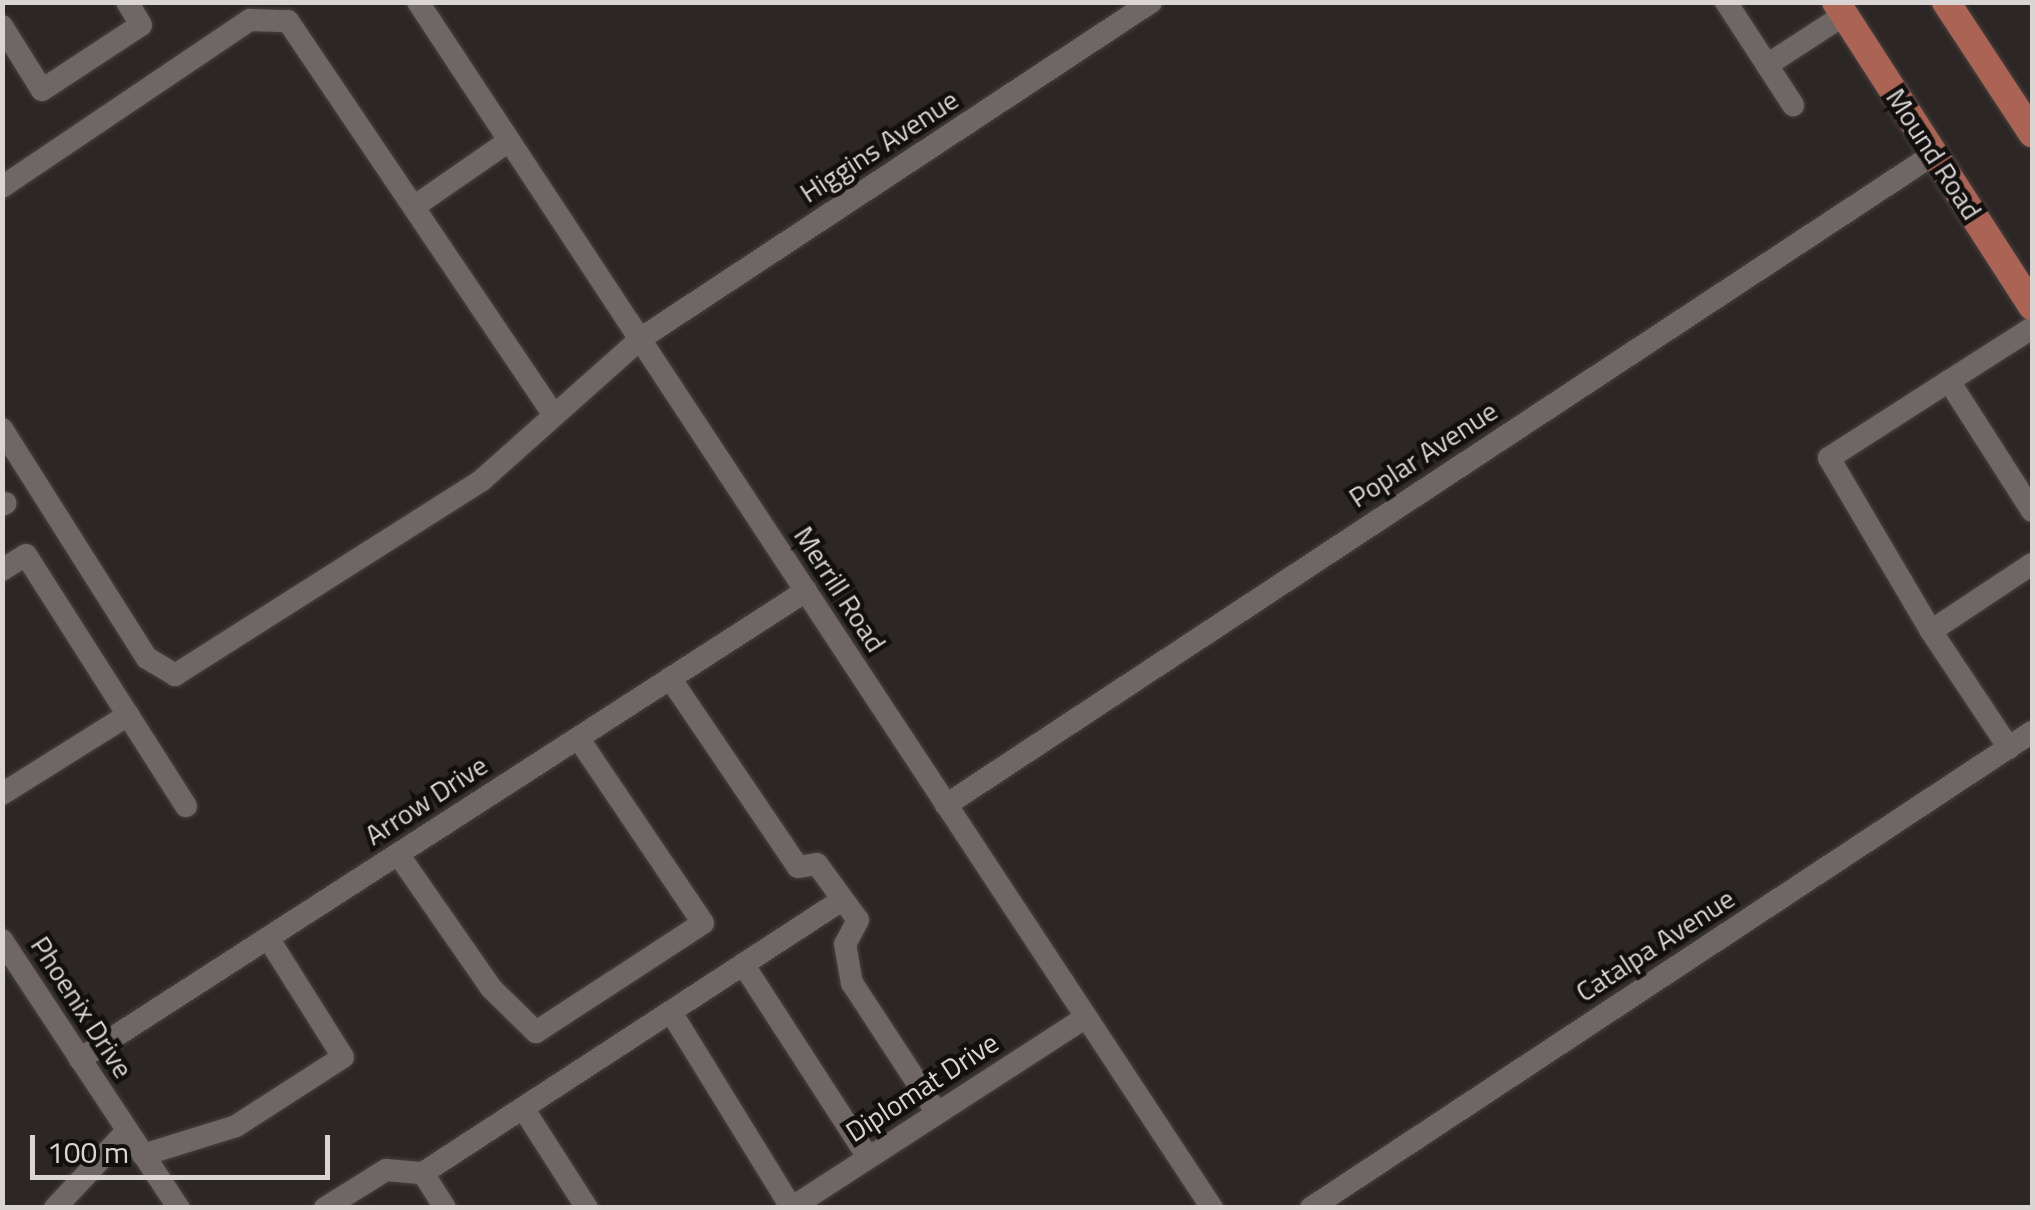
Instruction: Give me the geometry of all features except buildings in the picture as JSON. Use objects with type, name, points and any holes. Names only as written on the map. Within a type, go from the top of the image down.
[{"type":"main road","points":[[1954,5],[2032,133]]},
{"type":"main road","name":"Mound Road","points":[[1840,9],[2032,306]]},
{"type":"street","points":[[2,26],[42,90],[141,25],[127,2]]},
{"type":"street","name":"Merrill Road","points":[[418,2],[1212,1208]]},
{"type":"street","name":"Higgins Avenue","points":[[2,429],[147,658],[174,675],[482,480],[640,339],[1151,2]]},
{"type":"street","points":[[1726,2],[1793,105]]},
{"type":"street","points":[[1767,65],[1840,9]]},
{"type":"street","points":[[2,187],[264,15],[298,28],[553,414]]},
{"type":"street","points":[[415,206],[510,141]]},
{"type":"street","name":"Poplar Avenue","points":[[946,804],[1934,154]]},
{"type":"street","points":[[2009,748],[1931,630],[1829,458],[2032,328]]},
{"type":"street","points":[[1948,381],[2032,510]]},
{"type":"street","points":[[2,570],[26,554],[186,806]]},
{"type":"street","points":[[1931,630],[2032,564]]},
{"type":"street","name":"Arrow Drive","points":[[80,1059],[806,591]]},
{"type":"street","points":[[670,678],[798,867],[817,864],[858,920],[845,944],[852,982],[937,1113]]},
{"type":"street","points":[[2,794],[128,715]]},
{"type":"street","name":"Catalpa Avenue","points":[[1311,1208],[2032,732]]},
{"type":"street","points":[[398,854],[491,988],[536,1032],[703,922],[578,738]]},
{"type":"street","points":[[326,1208],[386,1170],[423,1174],[842,900]]},
{"type":"street","points":[[143,1155],[236,1126],[343,1057],[268,938]]},
{"type":"street","name":"Phoenix Drive","points":[[2,940],[176,1207]]},
{"type":"street","points":[[743,964],[868,1157]]},
{"type":"street","points":[[670,1012],[791,1207]]},
{"type":"street","name":"Diplomat Drive","points":[[791,1207],[1086,1017]]},
{"type":"street","points":[[523,1108],[588,1208]]},
{"type":"street","points":[[55,1208],[128,1130]]},
{"type":"street","points":[[423,1174],[445,1208]]}]
